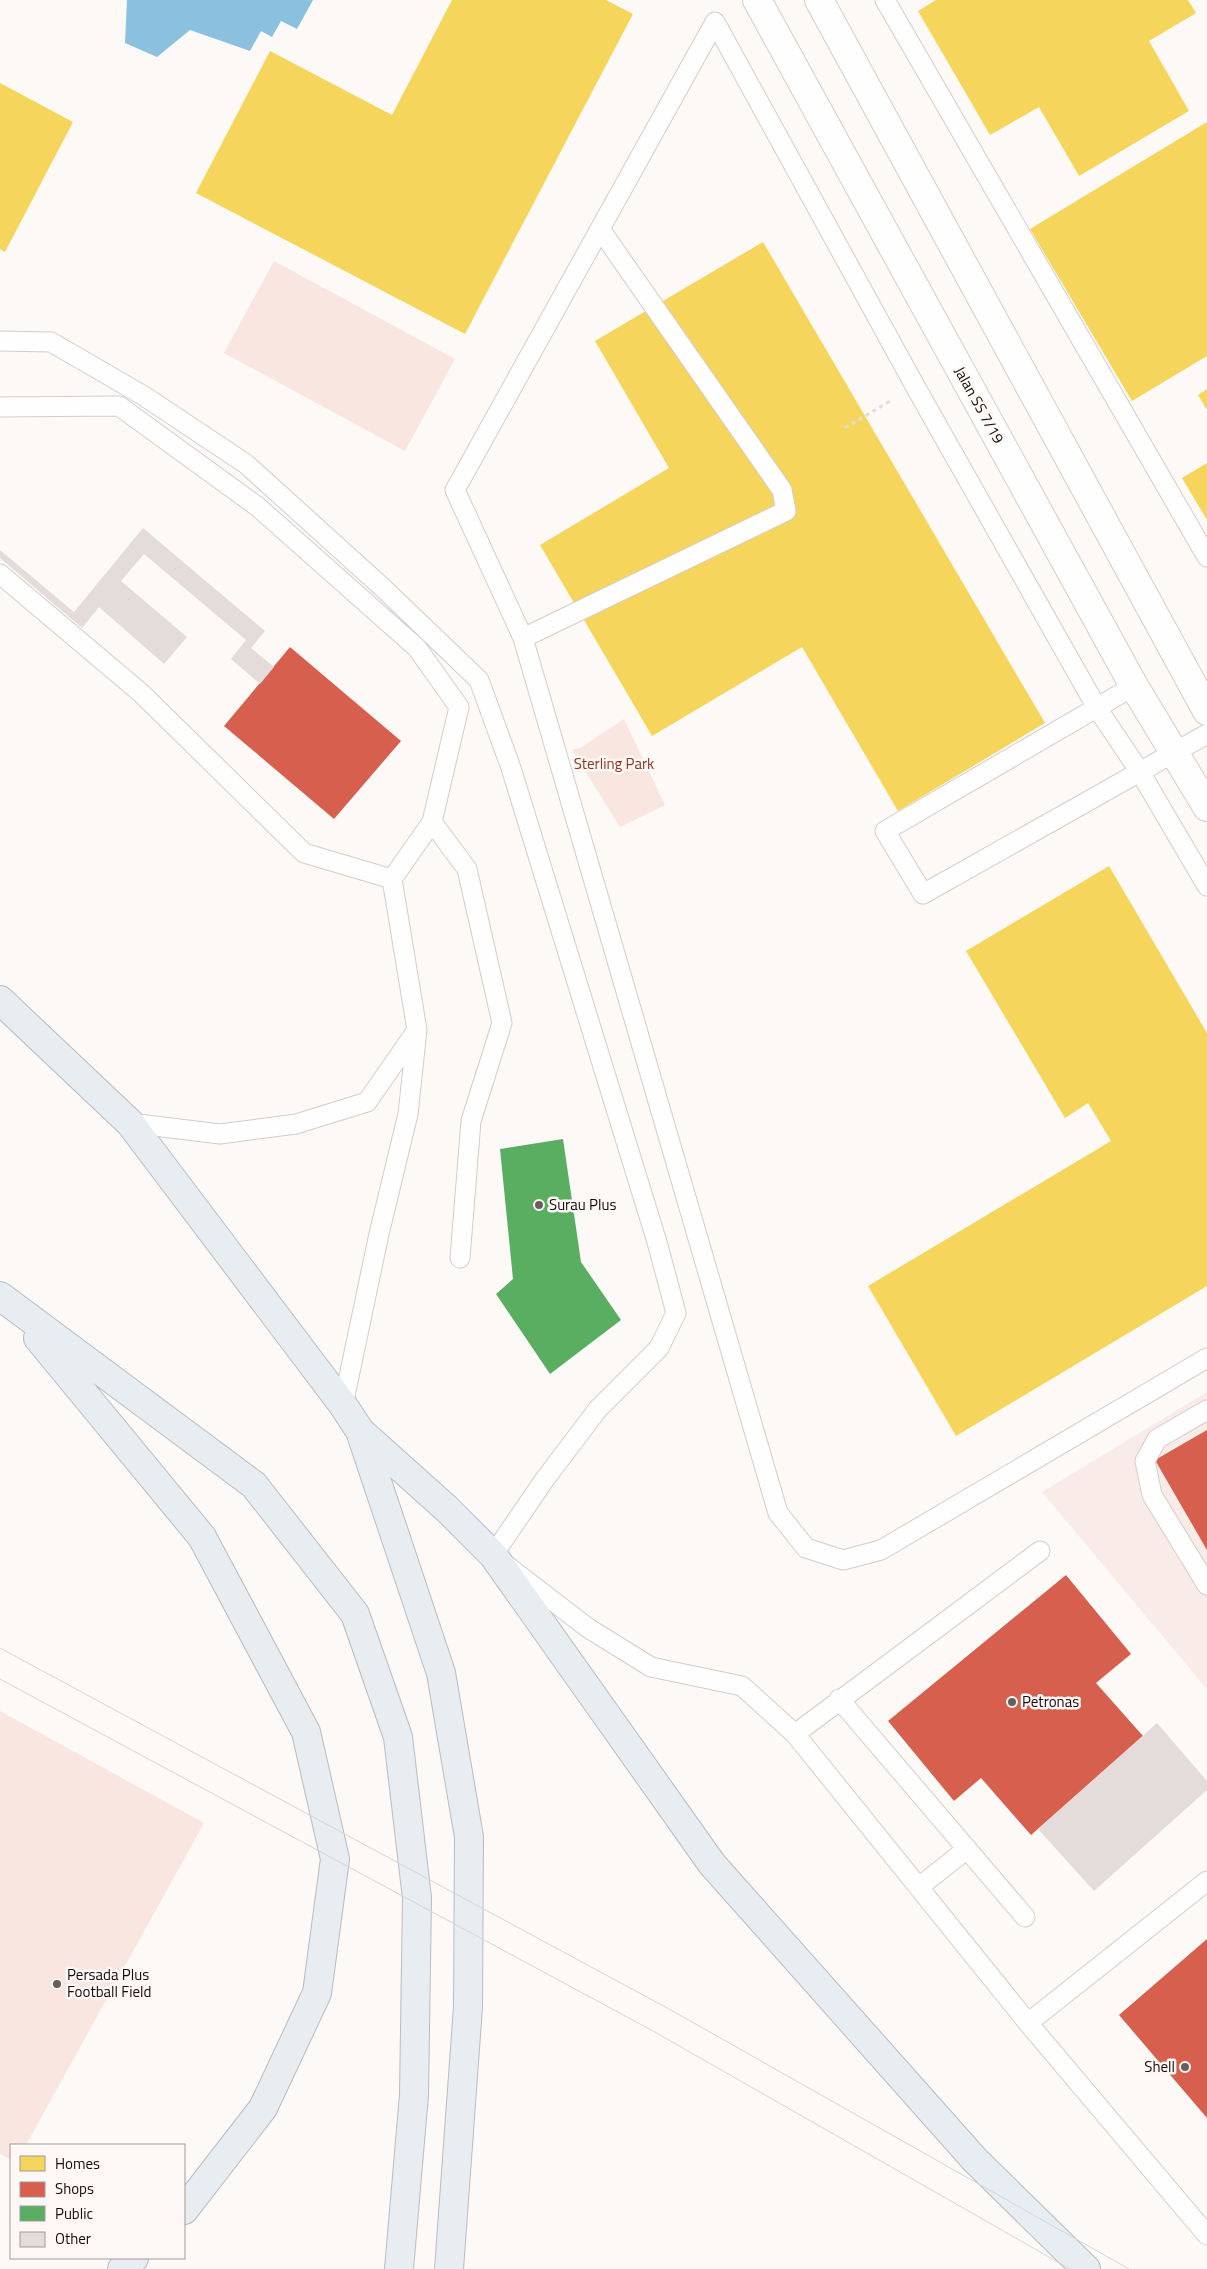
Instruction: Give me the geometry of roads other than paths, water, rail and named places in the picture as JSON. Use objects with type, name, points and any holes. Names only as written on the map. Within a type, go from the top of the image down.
[{"type":"highway","points":[[0,1000],[130,1123],[343,1405],[360,1431],[442,1673],[469,1837],[468,2008],[449,2269]]},
{"type":"highway","points":[[3,1301],[202,1537],[306,1732],[336,1859],[317,1993],[263,2108],[185,2209]]},
{"type":"highway","points":[[3,1301],[254,1485],[355,1614],[398,1737],[417,1898],[414,2095],[399,2269]]},
{"type":"highway","points":[[360,1431],[447,1509],[493,1555],[712,1864],[975,2160],[1086,2269]]},
{"type":"highway","points":[[122,2269],[133,2259]]},
{"type":"street","name":"Jalan SS 7/19","points":[[757,0],[1134,686],[1207,807]]},
{"type":"street","points":[[820,0],[1207,711]]},
{"type":"lane","points":[[886,0],[1207,557]]},
{"type":"lane","points":[[1207,886],[1140,772],[1097,708],[715,22],[455,490],[523,638],[778,1513],[806,1548],[843,1560],[880,1550],[1207,1358]]},
{"type":"lane","points":[[523,638],[786,511],[782,490],[600,229]]},
{"type":"lane","points":[[0,341],[51,342],[144,396],[246,464],[382,587],[480,680],[512,768],[657,1242],[676,1313],[659,1348],[598,1409],[544,1479],[493,1555],[588,1628],[651,1667],[742,1686],[795,1734],[1028,2023],[1207,2235]]},
{"type":"lane","points":[[0,407],[119,406],[258,507],[417,648],[458,707],[432,822],[392,879],[417,1030],[408,1114],[379,1234],[343,1405]]},
{"type":"lane","points":[[0,574],[141,694],[304,853],[392,879]]},
{"type":"lane","points":[[1134,686],[885,831],[923,894],[1207,734]]},
{"type":"lane","points":[[432,822],[467,869],[502,1023],[471,1121],[460,1258]]},
{"type":"lane","points":[[130,1123],[220,1134],[296,1124],[367,1102],[417,1030]]},
{"type":"lane","points":[[1207,1410],[1157,1439],[1145,1461],[1152,1495],[1207,1585]]},
{"type":"lane","points":[[795,1734],[839,1699],[1040,1551]]},
{"type":"lane","points":[[839,1699],[1025,1916]]},
{"type":"lane","points":[[918,1887],[967,1849]]},
{"type":"lane","points":[[1028,2023],[1207,1881]]},
{"type":"water","points":[[127,0],[313,0],[297,29],[281,21],[272,37],[261,31],[250,51],[190,30],[157,57],[125,43]]},
{"type":"tram line","points":[[0,1648],[669,2009],[1129,2269]]},
{"type":"tram line","points":[[0,1679],[653,2031],[1070,2269]]},
{"type":"place","name":"Surau Plus","points":[[539,1205]]},
{"type":"place","name":"Petronas","points":[[1012,1702]]},
{"type":"place","name":"Persada Plus Football Field","points":[[57,1984]]},
{"type":"place","name":"Shell","points":[[1185,2067]]},
{"type":"park label","name":"Sterling Park","points":[[614,764]]}]
